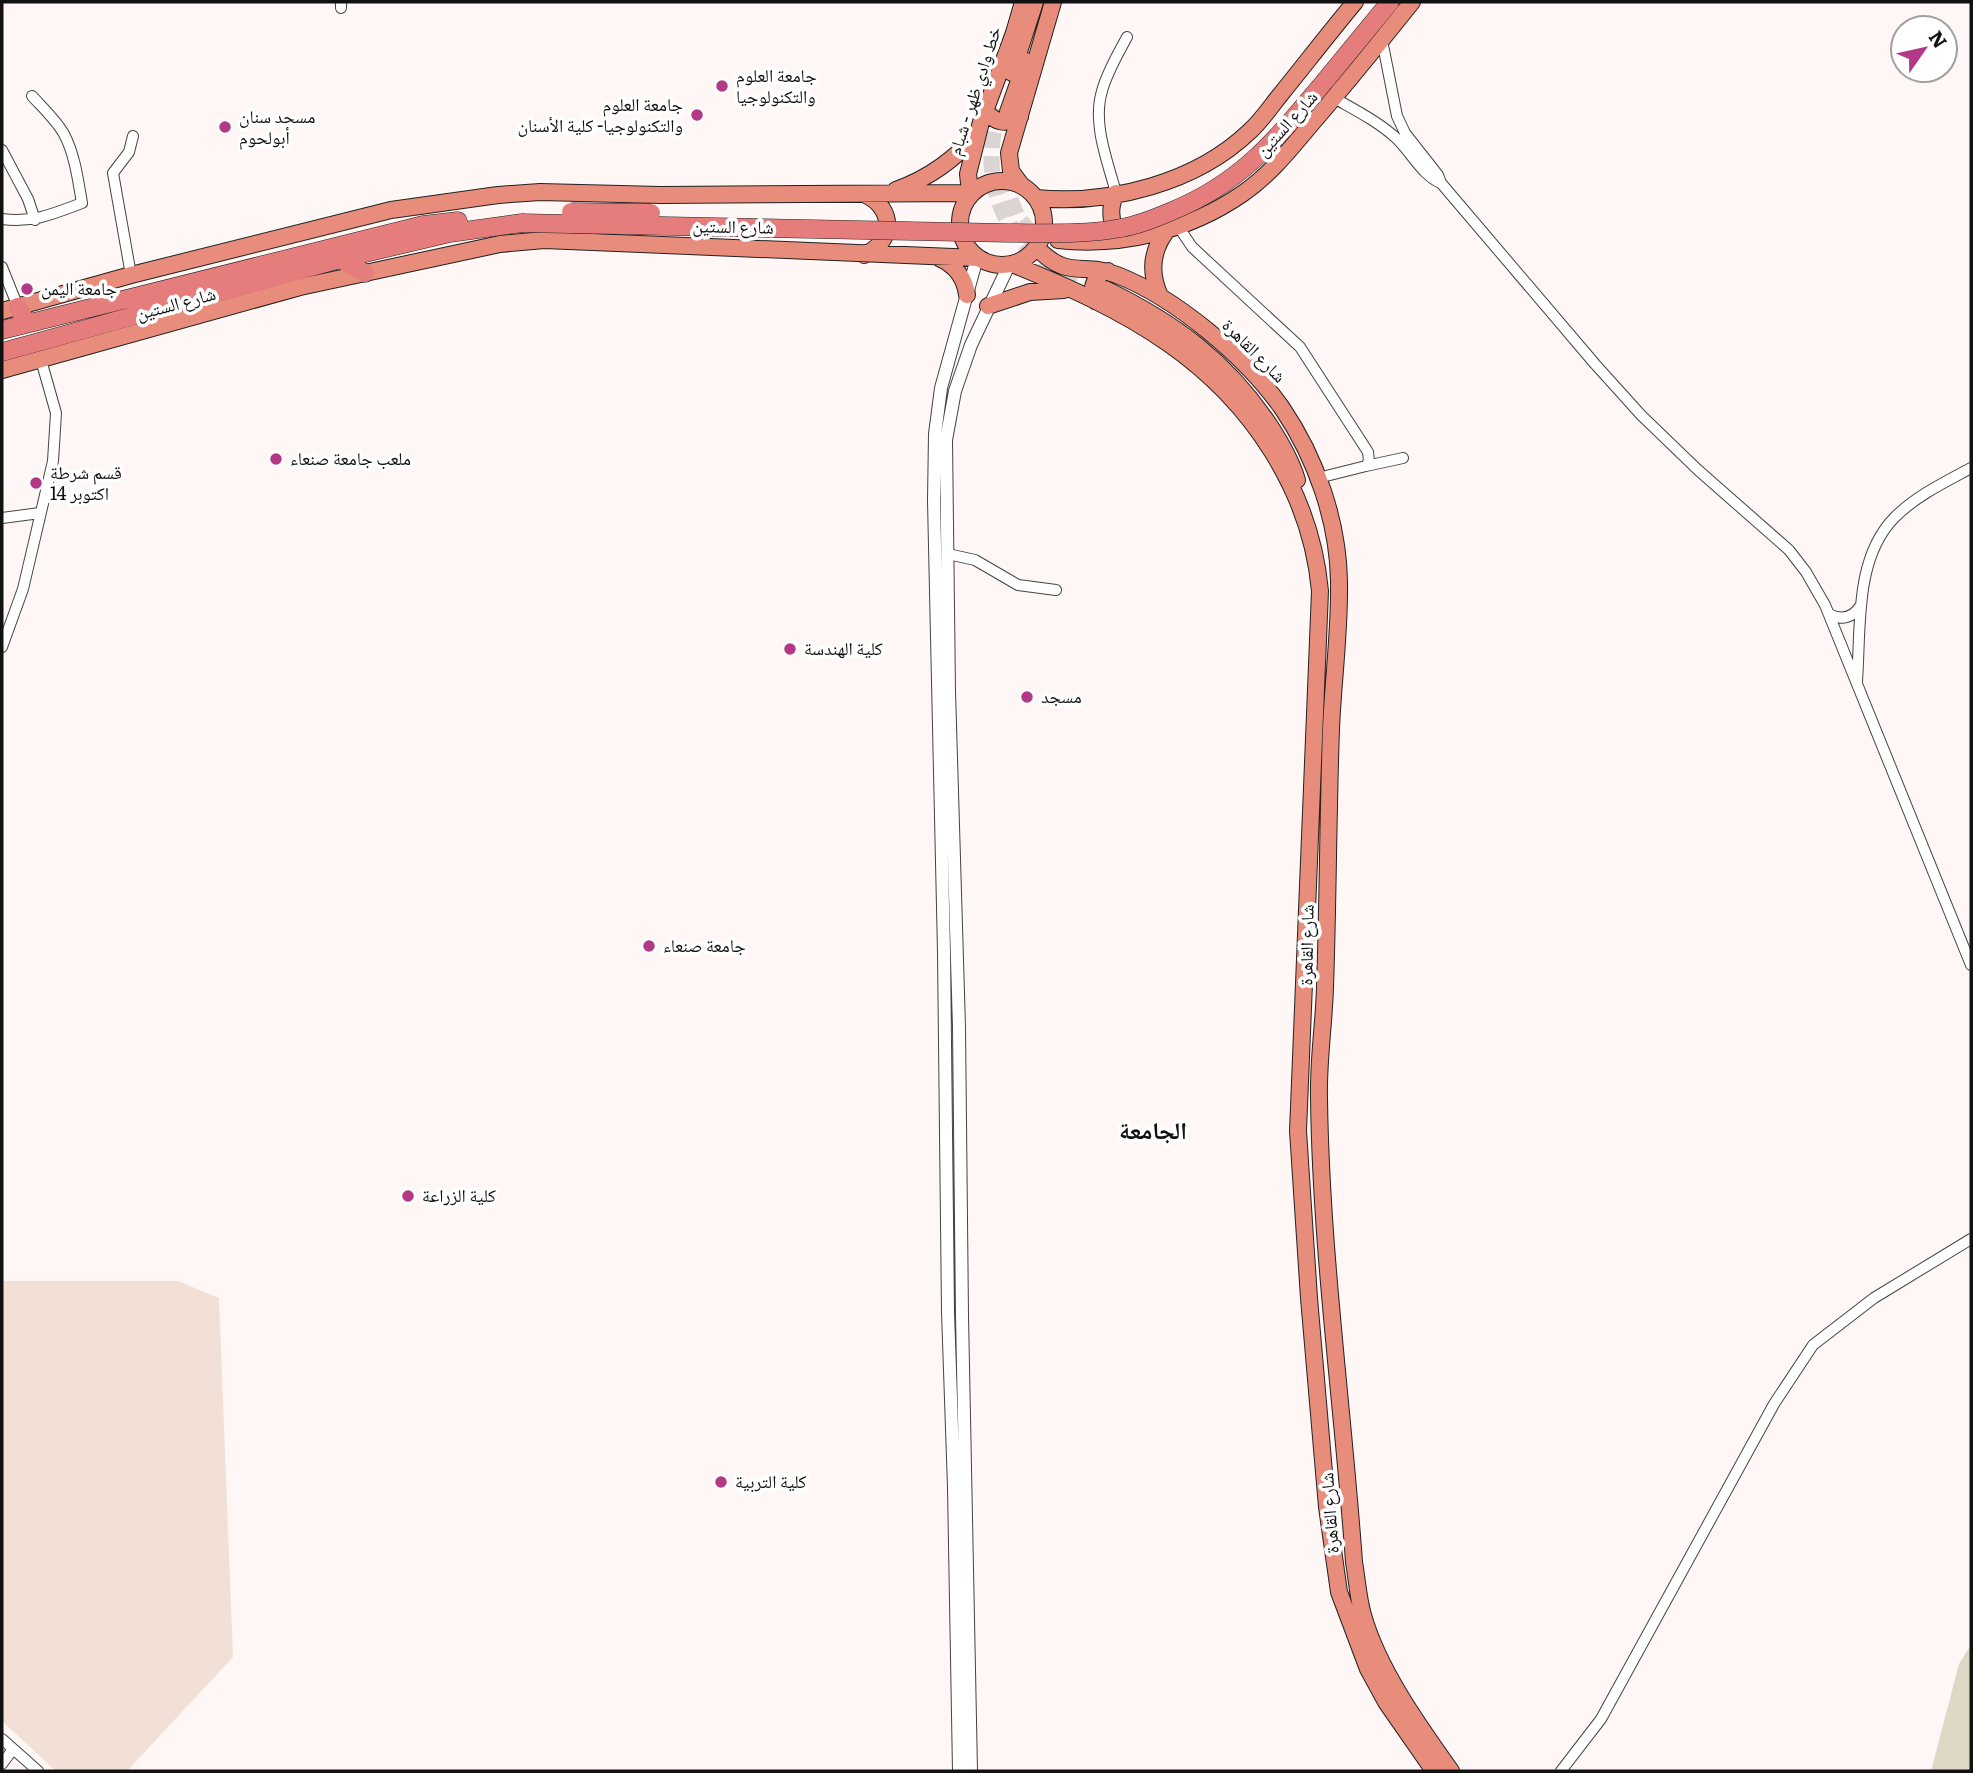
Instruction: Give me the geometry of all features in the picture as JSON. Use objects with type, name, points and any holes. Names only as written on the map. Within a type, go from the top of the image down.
[{"type":"highway","name":"شارع الستين","points":[[2,330],[423,225],[523,218],[1009,233],[1122,228],[1192,203],[1234,177],[1272,144],[1376,2]]},
{"type":"highway","name":"شارع الستين","points":[[1321,79],[1390,2]]},
{"type":"highway","name":"شارع الستين","points":[[14,354],[341,259],[523,218]]},
{"type":"highway","points":[[341,259],[365,273]]},
{"type":"highway","points":[[10,309],[27,323]]},
{"type":"main road","name":"خط وادي ظهر - شبام","points":[[1022,186],[1014,176],[1009,159],[1003,112],[1014,33],[1023,2]]},
{"type":"main road","points":[[1003,112],[1035,2]]},
{"type":"main road","points":[[1003,112],[1044,2]]},
{"type":"main road","name":"خط وادي ظهر - شبام","points":[[972,192],[968,174],[979,131],[1003,112],[1053,2]]},
{"type":"main road","name":"شارع الستين","points":[[1036,198],[1064,200],[1155,185],[1185,174],[1220,156],[1251,131],[1355,2]]},
{"type":"main road","name":"شارع الستين","points":[[1039,243],[1124,240],[1173,228],[1229,202],[1281,160],[1412,2]]},
{"type":"main road","points":[[864,255],[879,246],[887,230],[887,221],[874,194],[910,184],[936,171],[959,153],[979,131]]},
{"type":"main road","points":[[997,181],[1014,182],[1022,186],[1036,198],[1043,213],[1039,243],[1026,258],[1011,265],[992,265],[977,258],[965,244],[960,227],[962,209],[972,192],[997,181]]},
{"type":"main road","name":"شارع الستين","points":[[10,309],[131,275],[391,210],[498,195],[540,192],[661,195],[972,192]]},
{"type":"main road","points":[[1116,193],[1111,205],[1111,218],[1115,230],[1124,240]]},
{"type":"main road","points":[[1160,296],[1154,282],[1152,266],[1158,242],[1173,228]]},
{"type":"main road","name":"شارع الستين","points":[[2,370],[14,354],[41,360],[300,287],[500,244],[544,240],[977,258]]},
{"type":"main road","name":"شارع القاهرة","points":[[1039,243],[1051,261],[1105,286],[1160,296],[1231,351],[1259,380],[1292,424],[1318,478],[1334,534],[1339,578],[1331,727],[1325,992],[1319,1094],[1323,1203],[1354,1562],[1363,1616],[1385,1668],[1418,1725],[1451,1771]]},
{"type":"main road","points":[[937,257],[958,272],[965,283],[967,295]]},
{"type":"main road","name":"شارع القاهرة","points":[[1011,265],[1073,290],[1105,286],[1220,387],[1263,438],[1284,471],[1300,504],[1314,547],[1320,592],[1298,1131],[1327,1507],[1339,1592],[1364,1659],[1386,1702],[1434,1771]]},
{"type":"main road","points":[[1105,286],[1157,304],[1222,353],[1264,399],[1304,464],[1318,478]]},
{"type":"main road","points":[[988,306],[1031,292],[1073,290]]},
{"type":"main road","points":[[1327,1507],[1350,1505]]},
{"type":"street","points":[[1116,193],[1100,130],[1098,108],[1101,92],[1127,37]]},
{"type":"street","points":[[1382,40],[1394,108],[1410,145],[1429,176],[1441,183],[1595,365],[1641,415],[1698,470],[1789,550],[1813,582],[1829,614],[1971,965]]},
{"type":"street","points":[[2,219],[22,222],[35,220],[82,204],[76,170],[64,135],[55,120],[32,96]]},
{"type":"street","points":[[1334,98],[1410,145]]},
{"type":"street","points":[[131,275],[113,173],[129,152],[133,136]]},
{"type":"street","points":[[2,150],[28,199],[35,220]]},
{"type":"street","points":[[1173,228],[1300,347],[1368,452],[1369,461],[1366,466]]},
{"type":"street","points":[[959,1771],[962,1316],[959,1027],[934,501],[935,434],[941,388],[977,258]]},
{"type":"street","points":[[945,750],[948,554],[946,440],[954,391],[988,306],[1011,265]]},
{"type":"street","points":[[2,267],[10,309]]},
{"type":"street","points":[[2,646],[23,589],[52,461],[56,413],[41,360]]},
{"type":"street","points":[[941,388],[954,391]]},
{"type":"street","points":[[1318,478],[1403,458]]},
{"type":"street","points":[[1857,684],[1867,563],[1875,543],[1887,525],[1913,502],[1971,468]]},
{"type":"street","points":[[2,518],[40,513]]},
{"type":"street","points":[[948,554],[975,560],[1018,585],[1056,590]]},
{"type":"street","points":[[1829,614],[1838,618],[1848,617],[1856,613],[1862,604]]},
{"type":"street","points":[[946,770],[948,1312],[960,1488],[971,1771]]},
{"type":"street","points":[[1561,1771],[1601,1719],[1774,1404],[1812,1345],[1874,1298],[1971,1239]]},
{"type":"street","points":[[948,1312],[962,1316]]},
{"type":"street","points":[[2,1739],[38,1771]]},
{"type":"street","points":[[2,1764],[13,1749]]},
{"type":"shaded area","points":[[2,1281],[178,1281],[219,1298],[233,1657],[127,1771],[56,1771],[2,1721]]},
{"type":"shaded area","points":[[1971,1645],[1971,1771],[1931,1771],[1959,1664]]},
{"type":"tunnel","points":[[1000,109],[994,130],[992,173],[996,194],[1014,232],[1046,263],[1067,275],[1105,289]]},
{"type":"tunnel","points":[[1002,177],[1017,216],[1036,240]]},
{"type":"place","name":"جامعة العلوم والتكنولوجيا","points":[[722,86]]},
{"type":"place","name":"جامعة العلوم والتكنولوجيا- كلية الأسنان","points":[[697,115]]},
{"type":"place","name":"مسجد سنان أبولحوم","points":[[225,127]]},
{"type":"place","name":"جامعة اليمن","points":[[27,289]]},
{"type":"place","name":"ملعب جامعة صنعاء","points":[[276,459]]},
{"type":"place","name":"قسم شرطة 14 اكتوبر","points":[[36,483]]},
{"type":"place","name":"كلية الهندسة","points":[[790,649]]},
{"type":"place","name":"مسجد","points":[[1027,697]]},
{"type":"place","name":"جامعة صنعاء","points":[[649,946]]},
{"type":"place","name":"كلية الزراعة","points":[[408,1196]]},
{"type":"place","name":"كلية التربية","points":[[721,1482]]},
{"type":"district","name":"الجامعة","points":[[1153,1131]]}]
